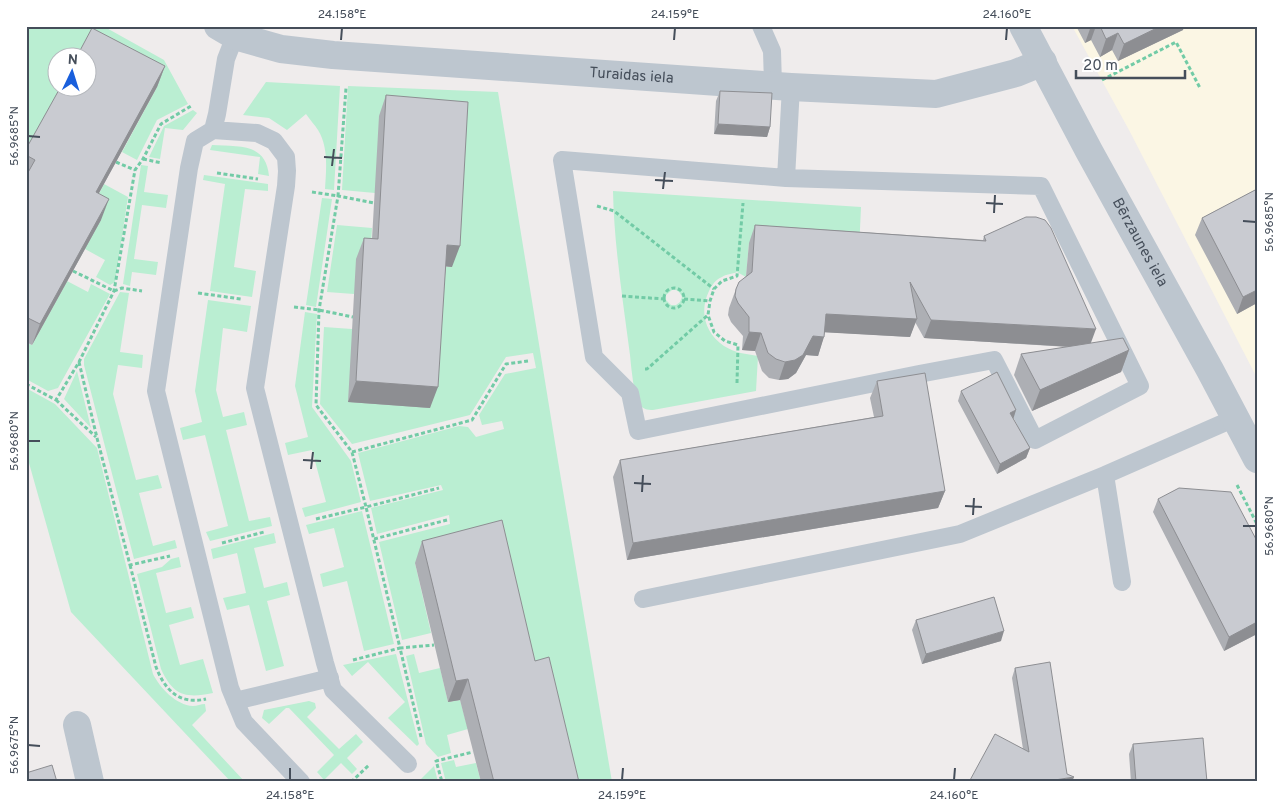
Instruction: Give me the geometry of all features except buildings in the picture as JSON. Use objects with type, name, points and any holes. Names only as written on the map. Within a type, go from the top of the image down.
[{"type":"street","name":"Bērzaunes iela","points":[[1023,26],[1257,459]]},
{"type":"street","name":"Turaidas iela","points":[[227,31],[281,49],[333,55],[782,86],[936,94],[1016,72],[1043,62]]},
{"type":"street","points":[[77,724],[90,782]]},
{"type":"lane","points":[[761,26],[772,51],[782,86],[786,178]]},
{"type":"lane","points":[[213,130],[226,59],[227,31]]},
{"type":"lane","points":[[301,782],[244,722],[230,688],[156,391],[189,168],[195,141],[213,130],[257,133],[274,141],[286,157],[286,186],[255,388],[334,690],[408,764]]},
{"type":"lane","points":[[562,160],[786,178],[1041,186],[1140,386],[1035,440],[994,360],[638,432],[630,393],[594,357],[562,160]]},
{"type":"lane","points":[[643,599],[960,534],[1106,475],[1235,418]]},
{"type":"lane","points":[[1106,475],[1122,582]]},
{"type":"lane","points":[[235,701],[330,678]]},
{"type":"path","points":[[1102,80],[1176,42],[1200,88]]},
{"type":"path","points":[[56,400],[79,362],[114,291],[135,170],[143,159],[161,124],[199,102]]},
{"type":"path","points":[[116,162],[135,170]]},
{"type":"path","points":[[736,412],[738,345],[725,341],[714,332],[708,315],[714,290],[722,282],[737,276],[745,175]]},
{"type":"path","points":[[568,196],[614,211],[714,290]]},
{"type":"path","points":[[73,271],[114,291],[122,288],[152,292],[186,291],[319,310],[353,317]]},
{"type":"path","points":[[671,288],[680,290],[684,299],[681,305],[675,308],[666,304],[664,299],[666,292],[671,288]]},
{"type":"path","points":[[622,296],[664,299]]},
{"type":"path","points":[[684,299],[710,301]]},
{"type":"path","points":[[613,376],[647,369],[708,315]]},
{"type":"path","points":[[352,452],[472,420],[506,364],[528,361]]},
{"type":"path","points":[[26,384],[56,400],[97,438]]},
{"type":"path","points":[[374,539],[447,520]]},
{"type":"path","points":[[422,744],[400,648],[434,645]]},
{"type":"path","points":[[436,761],[473,752]]},
{"type":"path","points":[[431,755],[436,761],[442,782]]},
{"type":"shaded area","points":[[1072,26],[1257,26],[1257,378],[1129,130]]},
{"type":"green space","points":[[27,26],[103,26],[164,60],[188,104],[157,120],[137,160],[122,152],[157,87],[98,57],[98,48],[48,48],[48,98],[58,98],[26,156]]},
{"type":"green space","points":[[266,82],[340,86],[334,190],[325,189],[326,159],[324,144],[318,130],[306,114],[287,130],[269,118],[243,115]]},
{"type":"green space","points":[[348,86],[498,92],[612,782],[566,782],[415,563],[431,633],[402,640],[379,542],[450,524],[449,515],[377,534],[371,508],[443,490],[441,485],[370,501],[358,453],[459,426],[468,427],[476,437],[504,429],[502,421],[482,425],[479,415],[505,374],[536,368],[533,353],[506,357],[470,415],[352,444],[320,404],[324,327],[352,329],[440,266],[452,267],[375,193],[342,190]]},
{"type":"green space","points":[[193,110],[197,113],[183,130],[165,128],[160,159],[149,157],[164,126]]},
{"type":"green space","points":[[212,145],[249,148],[257,152],[267,165],[269,176],[258,174],[260,157],[210,150]]},
{"type":"green space","points":[[141,165],[148,166],[144,192],[168,195],[166,208],[142,205],[134,259],[158,262],[156,275],[132,272],[130,286],[123,284]]},
{"type":"green space","points":[[204,175],[268,184],[268,191],[245,189],[234,267],[256,271],[252,297],[210,291],[225,184],[203,180]]},
{"type":"green space","points":[[104,184],[128,197],[115,282],[110,285],[96,277],[105,260],[85,249],[89,213]]},
{"type":"green space","points":[[613,191],[861,207],[859,251],[749,243],[746,277],[737,272],[725,275],[716,281],[706,299],[704,314],[708,328],[717,341],[736,352],[758,356],[756,391],[649,410],[640,406],[634,388],[619,273]],"holes":[[[674,290],[678,291],[682,297],[676,305],[671,305],[666,300],[666,295]]]},
{"type":"green space","points":[[322,198],[332,199],[316,307],[306,305]]},
{"type":"green space","points":[[337,225],[372,228],[370,261],[354,294],[327,292]]},
{"type":"green space","points":[[67,281],[88,292],[91,284],[110,294],[58,388],[48,391],[26,379],[26,342],[32,345]]},
{"type":"green space","points":[[120,292],[129,293],[120,352],[143,355],[142,368],[118,365],[113,394],[136,480],[158,475],[162,488],[139,493],[153,546],[175,540],[177,548],[134,559],[84,365],[84,359]]},
{"type":"green space","points":[[208,300],[251,306],[247,332],[223,328],[216,390],[223,417],[244,412],[247,425],[226,430],[249,521],[270,517],[272,526],[210,541],[206,532],[228,526],[205,435],[183,440],[180,428],[202,422],[195,391]]},
{"type":"green space","points":[[305,312],[317,314],[312,407],[351,461],[361,502],[305,517],[302,508],[326,502],[312,450],[288,455],[285,443],[308,437],[295,386]]},
{"type":"green space","points":[[77,371],[91,428],[64,399]]},
{"type":"green space","points":[[26,388],[55,404],[97,448],[153,674],[164,690],[181,703],[193,706],[205,704],[206,711],[192,725],[245,782],[231,782],[71,612],[29,463],[26,461]]},
{"type":"green space","points":[[362,511],[394,644],[364,651],[347,581],[323,587],[320,574],[344,567],[334,528],[309,534],[306,525]]},
{"type":"green space","points":[[274,533],[276,543],[254,548],[264,588],[287,582],[290,595],[267,601],[284,666],[266,671],[249,605],[227,610],[223,598],[246,593],[237,553],[213,559],[211,549]]},
{"type":"green space","points":[[179,557],[181,567],[156,573],[166,613],[191,607],[194,618],[169,625],[180,665],[203,659],[213,693],[187,695],[175,690],[170,685],[161,669],[137,574],[162,567],[171,559]]},
{"type":"green space","points":[[396,654],[419,744],[417,746],[388,718],[405,702],[368,662],[352,676],[343,665]]},
{"type":"green space","points":[[414,654],[419,673],[440,668],[448,702],[460,700],[468,729],[447,735],[451,753],[438,757],[426,744],[406,656]]},
{"type":"green space","points":[[309,701],[315,703],[316,708],[307,717],[339,749],[356,734],[363,742],[347,758],[357,769],[352,774],[341,763],[324,780],[317,772],[334,755],[289,708],[286,708],[269,724],[262,718],[264,710]]},
{"type":"green space","points":[[454,760],[456,767],[476,763],[481,782],[446,782],[441,763]]},
{"type":"green space","points":[[434,766],[438,782],[418,782]]}]
